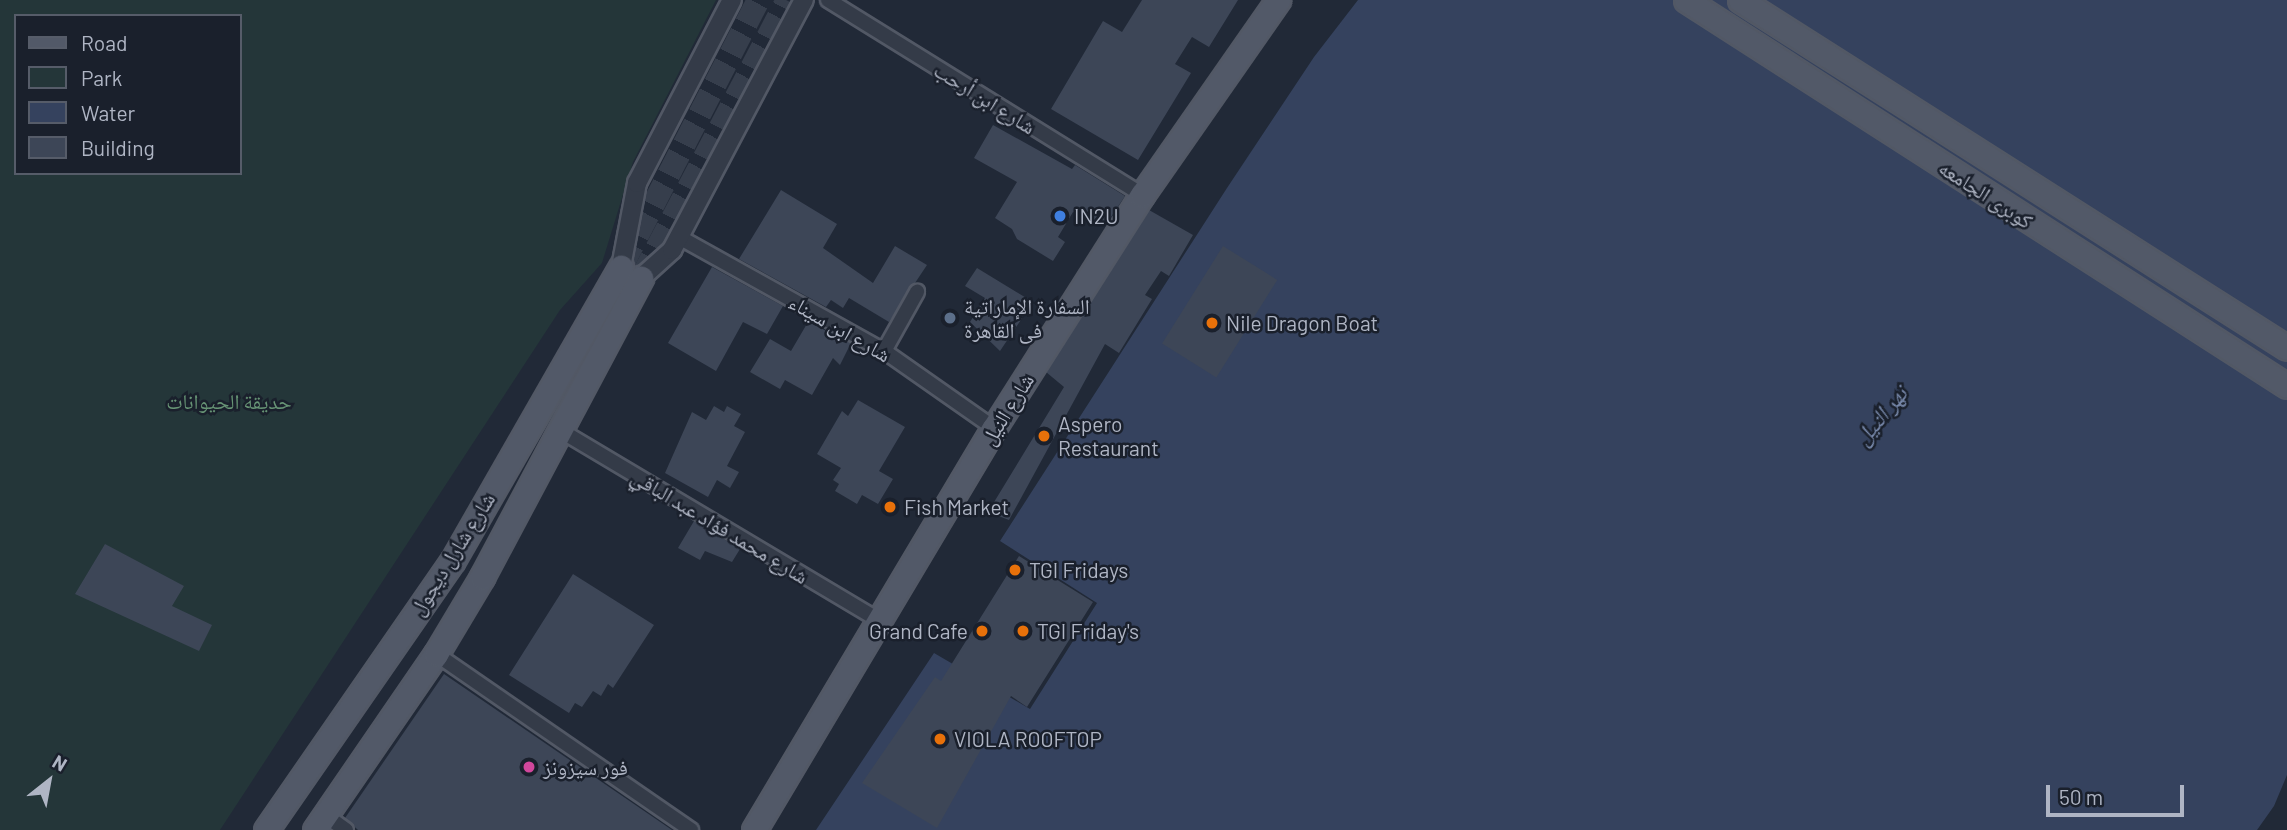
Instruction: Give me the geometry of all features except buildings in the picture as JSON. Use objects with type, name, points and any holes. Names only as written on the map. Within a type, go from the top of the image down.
[{"type":"main road","name":"شارع النيل","points":[[754,830],[882,622],[994,428],[1142,195],[1278,0]]},
{"type":"main road","name":"كوبرى الجامعه","points":[[1686,0],[2287,386]]},
{"type":"main road","name":"كوبرى الجامعه","points":[[1740,0],[2287,348]]},
{"type":"main road","name":"شارع شارل ديجول","points":[[266,830],[453,560],[621,267]]},
{"type":"main road","name":"شارع شارل ديجول","points":[[320,823],[436,654],[482,577],[558,429],[641,278]]},
{"type":"street","points":[[621,267],[637,183],[732,0]]},
{"type":"street","points":[[641,278],[664,261],[679,237],[804,0]]},
{"type":"street","name":"شارع ابن أرحب","points":[[828,0],[1142,195]]},
{"type":"street","name":"شارع ابن سيناء","points":[[679,237],[884,351],[994,428]]},
{"type":"street","points":[[884,351],[917,292]]},
{"type":"street","name":"شارع محمد فؤاد عبد الباقي","points":[[558,429],[882,622]]},
{"type":"street","points":[[436,654],[691,830]]},
{"type":"street","points":[[320,823],[346,830]]},
{"type":"green space","name":"حديقة الحيوانات","points":[[0,0],[716,0],[633,162],[602,263],[560,310],[220,830],[0,830]]},
{"type":"water","name":"نهر النيل","points":[[1358,0],[2287,0],[2287,775],[2274,806],[2257,830],[816,830],[934,653],[1030,709],[1097,603],[1000,541],[1227,188],[1314,57]]},
{"type":"tunnel","points":[[622,265],[758,0]]},
{"type":"tunnel","points":[[641,278],[787,0]]},
{"type":"place","name":"IN2U","points":[[1060,216]]},
{"type":"place","name":"السفارة الإماراتية فى القاهرة","points":[[950,318]]},
{"type":"place","name":"Nile Dragon Boat","points":[[1212,323]]},
{"type":"place","name":"Aspero Restaurant","points":[[1044,436]]},
{"type":"place","name":"Fish Market","points":[[890,507]]},
{"type":"place","name":"TGI Fridays","points":[[1015,570]]},
{"type":"place","name":"Grand Cafe","points":[[982,631]]},
{"type":"place","name":"TGI Friday's","points":[[1023,631]]},
{"type":"place","name":"VIOLA ROOFTOP","points":[[940,739]]},
{"type":"place","name":"فور سيزونز","points":[[529,767]]}]
